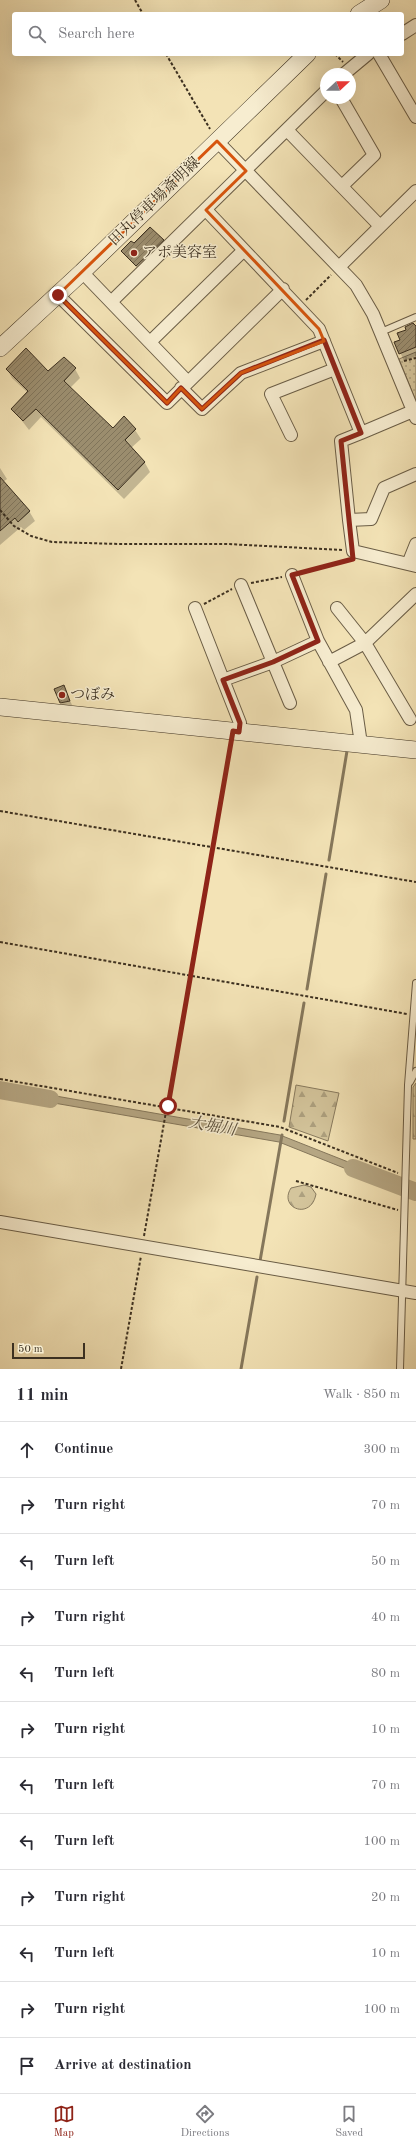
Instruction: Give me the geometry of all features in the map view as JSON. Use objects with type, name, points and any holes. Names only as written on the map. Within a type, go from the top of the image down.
[{"type":"main road","points":[[362,12],[381,0]]},
{"type":"main road","name":"田丸停車場斎明線","points":[[0,348],[58,295],[305,56]]},
{"type":"main road","points":[[0,707],[416,750]]},
{"type":"street","points":[[404,33],[416,25]]},
{"type":"street","points":[[351,68],[366,56]]},
{"type":"street","points":[[380,56],[416,117]]},
{"type":"street","points":[[111,302],[320,97]]},
{"type":"street","points":[[342,186],[374,155],[344,104]]},
{"type":"street","points":[[287,130],[379,225]]},
{"type":"street","points":[[217,141],[339,267],[362,294],[381,332],[415,415],[341,441],[353,551],[412,565],[416,544]]},
{"type":"street","points":[[339,267],[379,225],[416,190]]},
{"type":"street","points":[[206,210],[299,306],[319,329],[361,433]]},
{"type":"street","points":[[150,342],[244,250]]},
{"type":"street","points":[[82,272],[150,342],[202,409],[241,373],[324,340]]},
{"type":"street","points":[[58,295],[167,403],[283,290]]},
{"type":"street","points":[[291,434],[271,394],[335,369]]},
{"type":"street","points":[[349,520],[371,519],[384,488],[413,478]]},
{"type":"street","points":[[292,575],[318,641],[356,710],[361,744]]},
{"type":"street","points":[[241,584],[290,703]]},
{"type":"street","points":[[329,662],[365,643],[416,594]]},
{"type":"street","points":[[195,608],[240,723],[236,732]]},
{"type":"street","points":[[337,608],[365,643],[410,719]]},
{"type":"street","points":[[223,680],[273,662],[318,641]]},
{"type":"street","points":[[0,1222],[402,1292],[416,1293]]},
{"type":"lane","points":[[381,332],[416,317]]},
{"type":"lane","points":[[400,1369],[408,1085],[416,983]]},
{"type":"lane","points":[[408,1085],[416,1071]]},
{"type":"path","points":[[135,0],[142,12]]},
{"type":"path","points":[[167,56],[217,141]]},
{"type":"path","points":[[299,306],[339,267]]},
{"type":"path","points":[[0,510],[14,526],[31,536],[52,542],[119,544],[227,544],[353,551],[353,559],[292,575],[241,584],[195,608]]},
{"type":"path","points":[[121,1369],[212,847],[236,732]]},
{"type":"path","points":[[0,811],[416,882]]},
{"type":"path","points":[[0,942],[413,1015]]},
{"type":"path","points":[[0,1079],[168,1106],[280,1127],[406,1178]]},
{"type":"path","points":[[296,1181],[405,1212]]},
{"type":"highlighted area","points":[[217,141],[246,171],[206,210],[319,329],[324,341],[241,373],[202,409],[181,388],[167,403],[58,295]]},
{"type":"green space","points":[[416,352],[416,401],[399,359]]},
{"type":"green space","points":[[416,1083],[416,1139],[413,1139],[413,1087]]},
{"type":"green space","points":[[296,1085],[339,1093],[328,1141],[289,1127]]},
{"type":"green space","points":[[304,1185],[311,1187],[316,1194],[313,1202],[308,1207],[297,1209],[292,1206],[288,1195],[291,1188]]},
{"type":"water","points":[[0,1087],[14,1089],[13,1096],[0,1093]]},
{"type":"water","points":[[27,1091],[280,1135],[376,1173],[374,1180],[279,1142],[25,1098]]},
{"type":"building","points":[[150,227],[164,240],[136,266],[121,251],[131,241],[134,243]]},
{"type":"building","points":[[413,323],[416,326],[416,347],[399,354],[394,342],[400,340],[397,333],[406,330],[405,327]]},
{"type":"building","points":[[26,348],[48,371],[64,357],[76,368],[64,381],[113,428],[124,416],[136,429],[125,440],[145,462],[118,490],[36,409],[23,421],[11,409],[28,391],[6,369]]},
{"type":"building","points":[[0,477],[30,511],[18,522],[15,518],[0,531]]},
{"type":"building","name":"つぼみ","points":[[64,685],[70,701],[60,703],[54,689]]},
{"type":"waterway","points":[[329,860],[347,751]]},
{"type":"waterway","points":[[307,989],[326,874]]},
{"type":"waterway","points":[[284,1121],[304,1003]]},
{"type":"waterway","name":"大堀川","points":[[0,1090],[50,1099]]},
{"type":"waterway","points":[[260,1261],[282,1135]]},
{"type":"waterway","name":"大堀川","points":[[353,1168],[416,1192]]},
{"type":"waterway","points":[[241,1369],[257,1277]]},
{"type":"place","name":"アポ美容室","points":[[134,253]]},
{"type":"place","name":"つぼみ","points":[[62,695]]},
{"type":"route","points":[[58,295],[167,403],[181,388],[202,409],[241,373],[324,340],[361,433],[341,441],[353,559],[292,575],[318,641],[273,662],[223,680],[240,723],[239,732],[233,731],[168,1106]]}]
